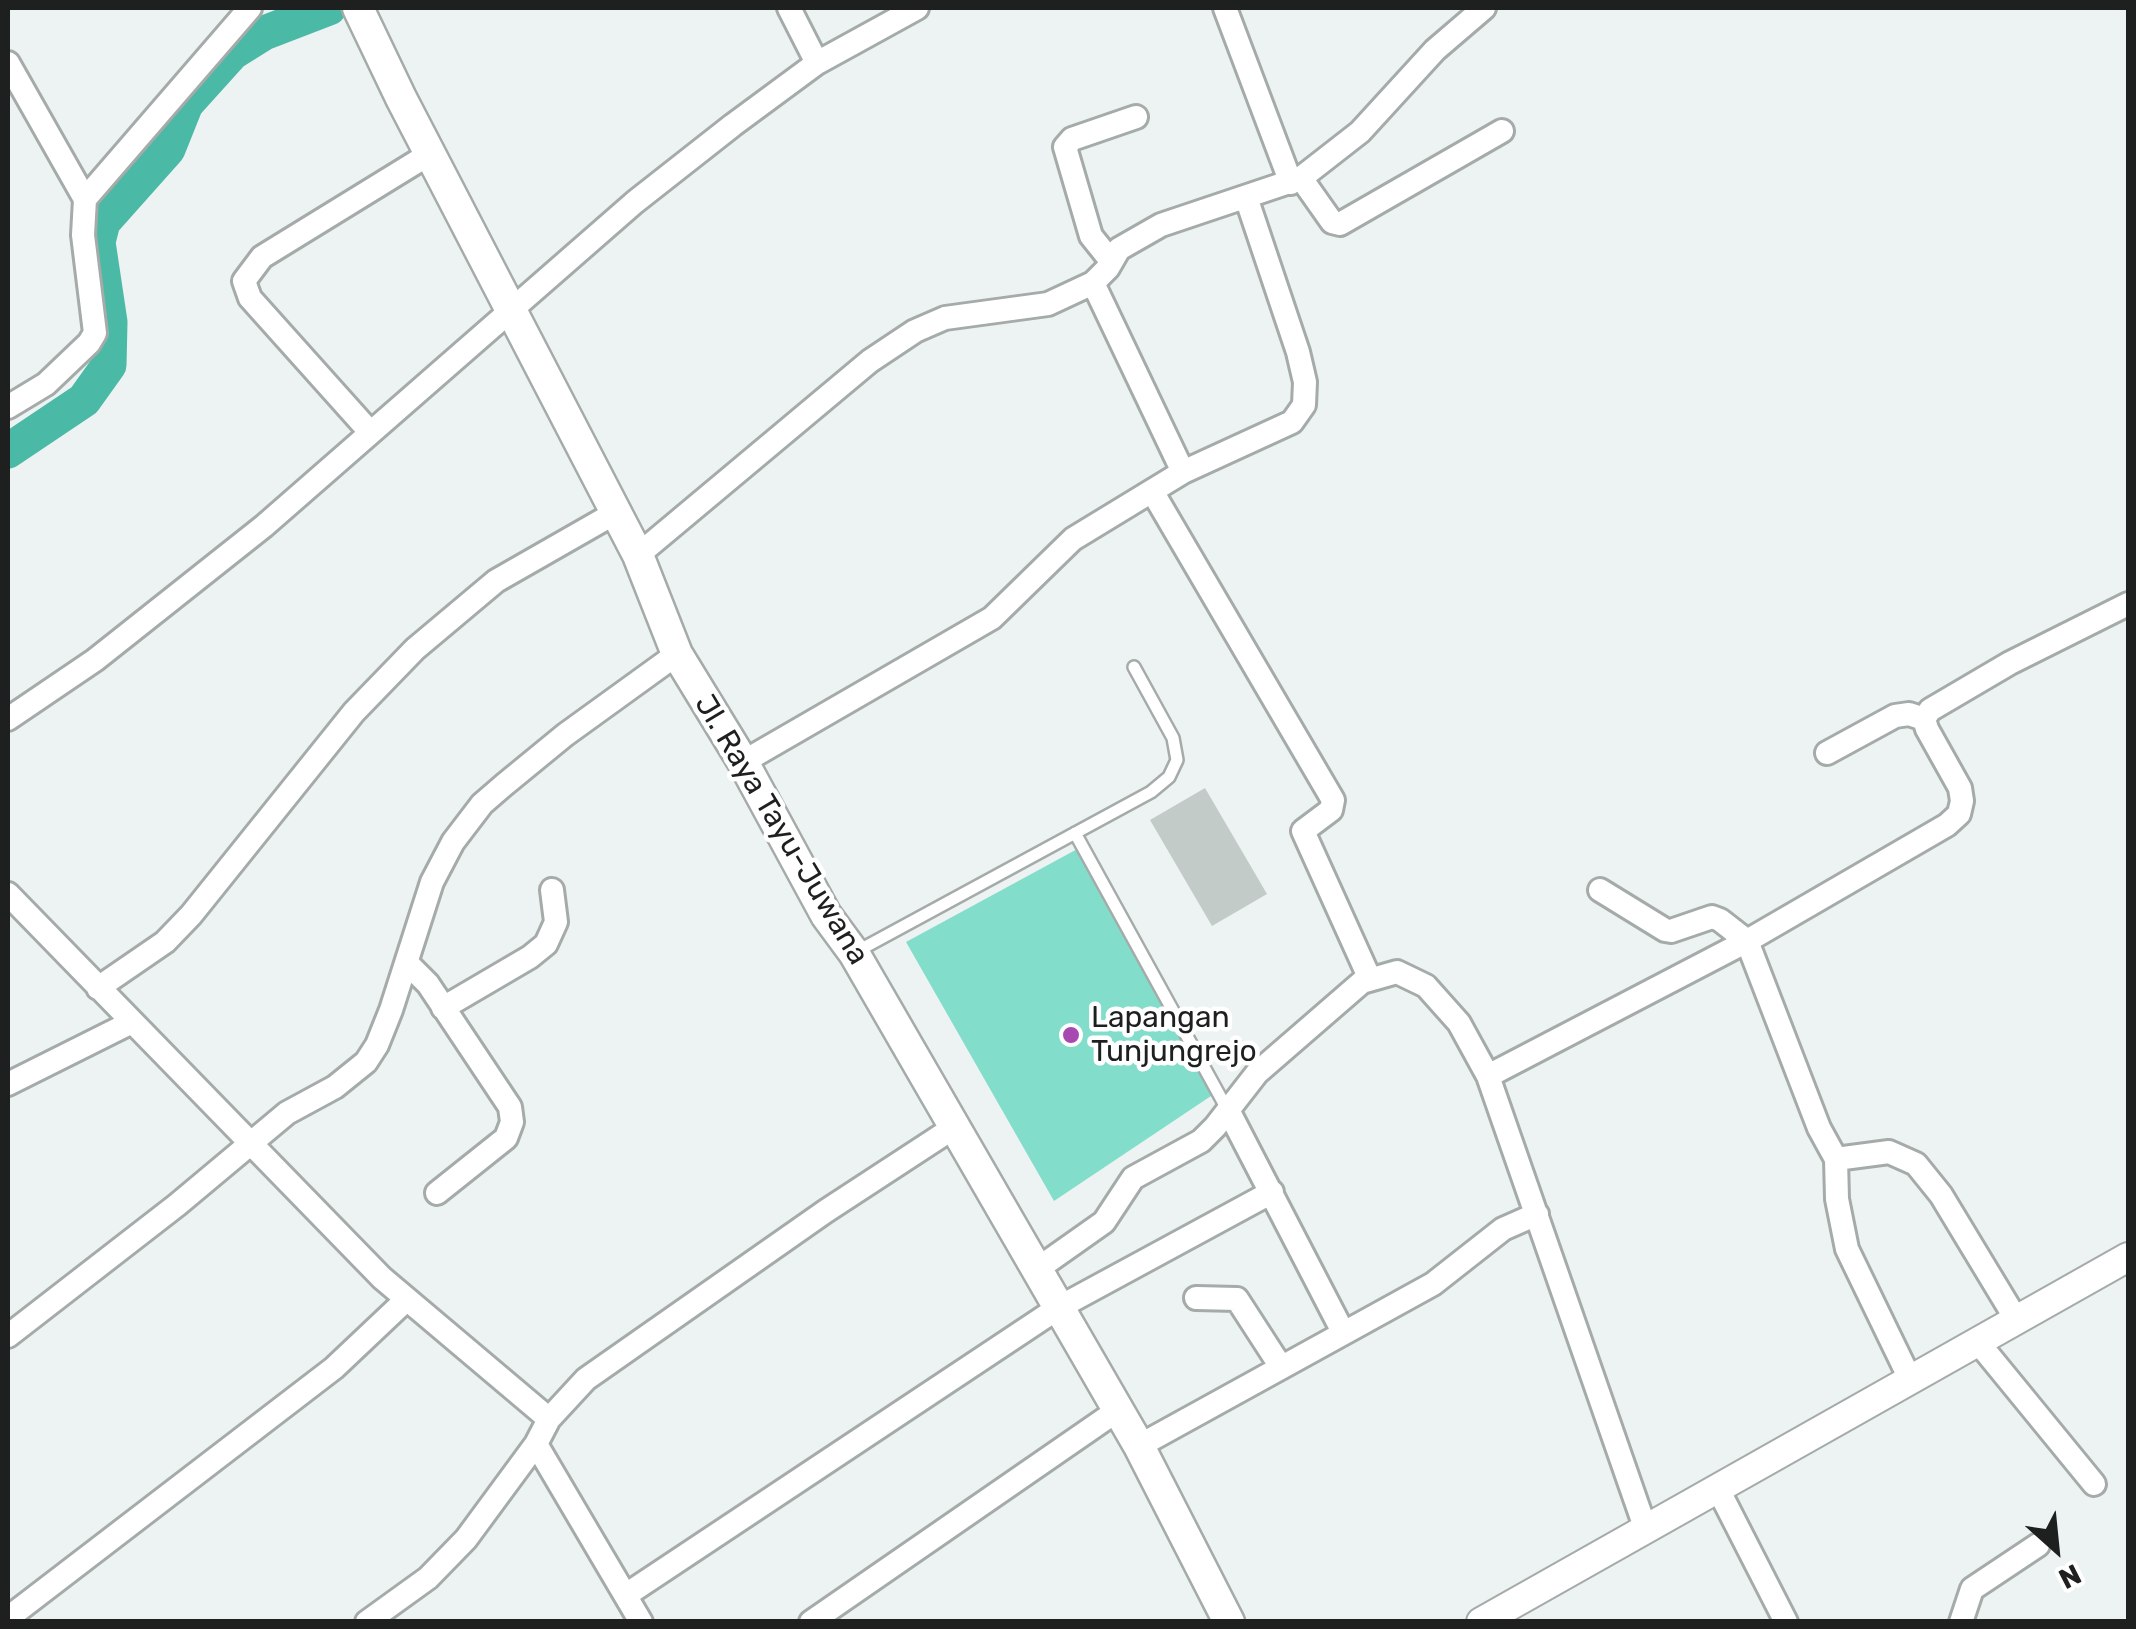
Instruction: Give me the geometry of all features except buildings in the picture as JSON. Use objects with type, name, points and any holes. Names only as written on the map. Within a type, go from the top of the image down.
[{"type":"main road","name":"Jl. Raya Tayu-Juwana","points":[[362,15],[638,555],[677,654],[1118,1410],[1229,1622]]},
{"type":"street","points":[[85,199],[250,8]]},
{"type":"street","points":[[789,8],[817,63]]},
{"type":"street","points":[[8,719],[95,660],[264,526],[635,202],[817,63],[918,8]]},
{"type":"street","points":[[1225,8],[1296,180],[1332,222],[1340,224],[1502,131]]},
{"type":"street","points":[[638,555],[870,361],[915,331],[945,318],[1048,304],[1093,283],[1119,249],[1161,225],[1296,180],[1360,132],[1435,50],[1484,8]]},
{"type":"street","points":[[8,63],[85,199],[84,246],[95,332],[89,343],[46,384],[8,406]]},
{"type":"street","points":[[1111,261],[1091,236],[1065,147],[1072,139],[1136,117]]},
{"type":"street","points":[[370,432],[250,298],[244,281],[262,256],[432,154]]},
{"type":"street","points":[[743,762],[992,618],[1074,539],[1182,472],[1292,422],[1304,404],[1301,362],[1246,198]]},
{"type":"street","points":[[1093,283],[1182,472]]},
{"type":"street","points":[[1152,491],[1333,800],[1331,810],[1303,831],[1369,977]]},
{"type":"street","points":[[98,988],[165,942],[191,915],[354,712],[414,649],[496,581],[615,513]]},
{"type":"street","points":[[1924,719],[1930,710],[2010,664],[2128,604]]},
{"type":"street","points":[[8,1336],[177,1205],[286,1113],[335,1088],[366,1062],[377,1045],[408,963],[414,932],[440,864],[482,804],[564,735],[677,654]]},
{"type":"street","points":[[1488,1076],[1747,940],[1947,825],[1959,814],[1960,788],[1924,719],[1909,714],[1895,716],[1827,753]]},
{"type":"street","points":[[443,1008],[541,948],[555,928],[552,890]]},
{"type":"street","points":[[1600,890],[1665,930],[1712,917],[1747,940],[1819,1128],[1836,1159],[1837,1198],[1846,1248],[1910,1378]]},
{"type":"street","points":[[8,894],[382,1278],[550,1419]]},
{"type":"street","points":[[408,963],[428,984],[510,1107],[512,1122],[506,1138],[436,1193]]},
{"type":"street","points":[[1036,1270],[1104,1222],[1133,1178],[1201,1141],[1258,1073],[1369,977],[1398,972],[1426,986],[1458,1024],[1488,1076],[1646,1530]]},
{"type":"street","points":[[8,1084],[132,1022]]},
{"type":"street","points":[[1228,1110],[1343,1332]]},
{"type":"street","points":[[367,1622],[440,1568],[466,1539],[550,1419],[598,1370],[953,1128]]},
{"type":"street","points":[[1836,1159],[1889,1152],[1916,1164],[1942,1195],[2016,1319]]},
{"type":"street","points":[[626,1596],[1058,1308],[1272,1192]]},
{"type":"street","points":[[1138,1446],[1433,1284],[1503,1229],[1537,1214]]},
{"type":"street","points":[[1481,1622],[2128,1256]]},
{"type":"street","points":[[1196,1298],[1230,1298],[1243,1304],[1281,1367]]},
{"type":"street","points":[[8,1618],[334,1368],[406,1299]]},
{"type":"street","points":[[1977,1341],[2094,1484]]},
{"type":"street","points":[[811,1622],[1118,1410]]},
{"type":"street","points":[[536,1444],[641,1622]]},
{"type":"street","points":[[1717,1488],[1786,1622]]},
{"type":"street","points":[[1962,1622],[1972,1590],[2038,1545]]},
{"type":"lane","points":[[854,953],[1151,792],[1175,768],[1177,751],[1173,738],[1134,667]]},
{"type":"lane","points":[[1075,833],[1228,1110]]},
{"type":"green space","name":"Lapangan Tunjungrejo","points":[[1081,847],[1214,1094],[1054,1201],[906,942]]},
{"type":"waterway","points":[[8,451],[84,400],[109,365],[110,322],[98,242],[103,222],[168,149],[186,104],[232,53],[264,33],[329,8]]},
{"type":"place","name":"Lapangan Tunjungrejo","points":[[1071,1035]]}]
